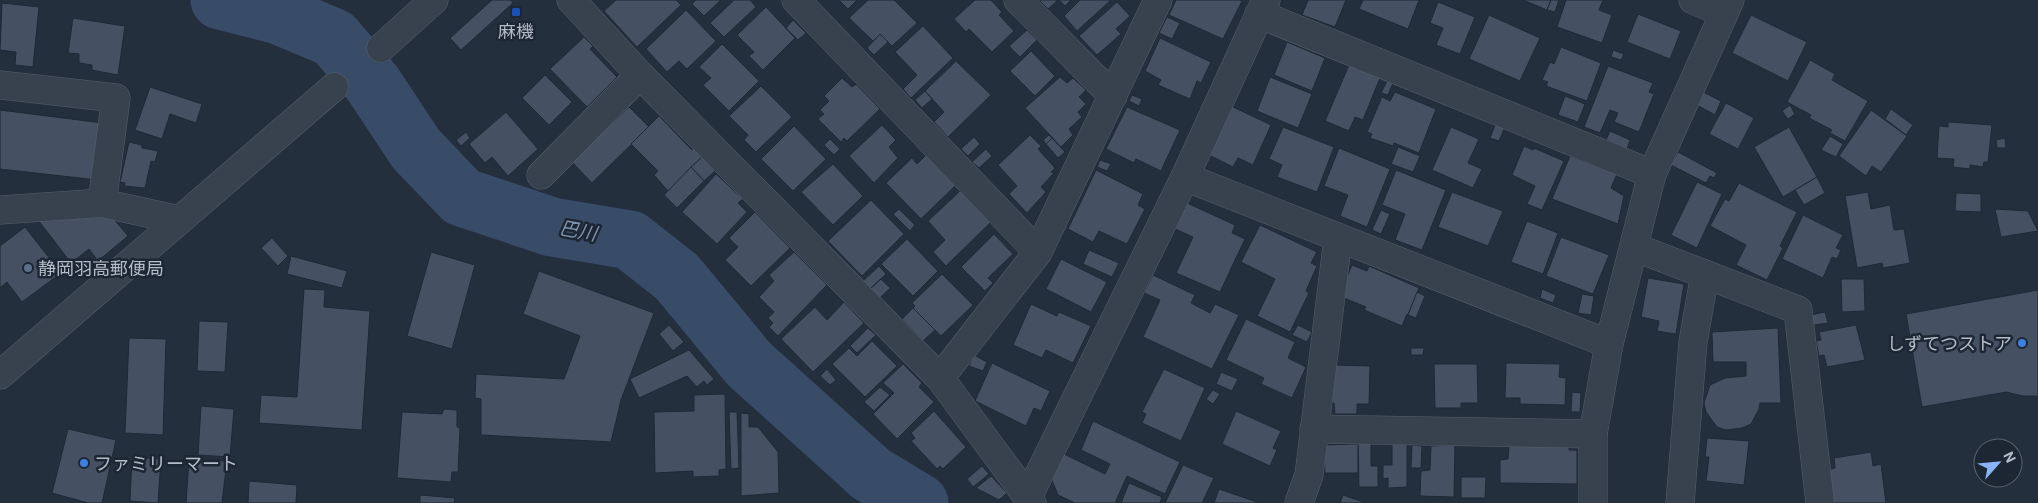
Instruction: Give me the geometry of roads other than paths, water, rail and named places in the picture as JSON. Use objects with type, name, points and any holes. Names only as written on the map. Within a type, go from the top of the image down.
[{"type":"street","points":[[381,48],[434,0]]},
{"type":"street","points":[[571,0],[640,74],[940,378],[1030,500],[1185,178],[1262,7],[1652,174]]},
{"type":"street","points":[[796,0],[1038,252]]},
{"type":"street","points":[[1018,0],[1113,96]]},
{"type":"street","points":[[940,378],[1038,252],[1158,0]]},
{"type":"street","points":[[1593,503],[1593,434],[1609,344],[1652,174],[1727,6],[1693,0]]},
{"type":"street","points":[[541,175],[640,74]]},
{"type":"street","points":[[0,86],[116,98],[102,203]]},
{"type":"street","points":[[0,375],[334,87]]},
{"type":"street","points":[[1185,178],[1609,344]]},
{"type":"street","points":[[0,210],[102,203],[179,220]]},
{"type":"street","points":[[1299,503],[1309,475],[1338,238]]},
{"type":"street","points":[[1634,247],[1798,310],[1820,503]]},
{"type":"street","points":[[1680,503],[1693,342],[1704,274]]},
{"type":"street","points":[[1314,430],[1593,434]]},
{"type":"waterway","name":"巴川","points":[[220,0],[279,15],[334,38],[373,84],[416,149],[462,197],[552,227],[630,240],[677,277],[749,364],[871,474],[919,503]]},
{"type":"place","name":"麻機","points":[[516,12]]},
{"type":"place","name":"静岡羽高郵便局","points":[[28,268]]},
{"type":"place","name":"しずてつストア","points":[[2022,343]]},
{"type":"place","name":"ファミリーマート","points":[[84,463]]}]
